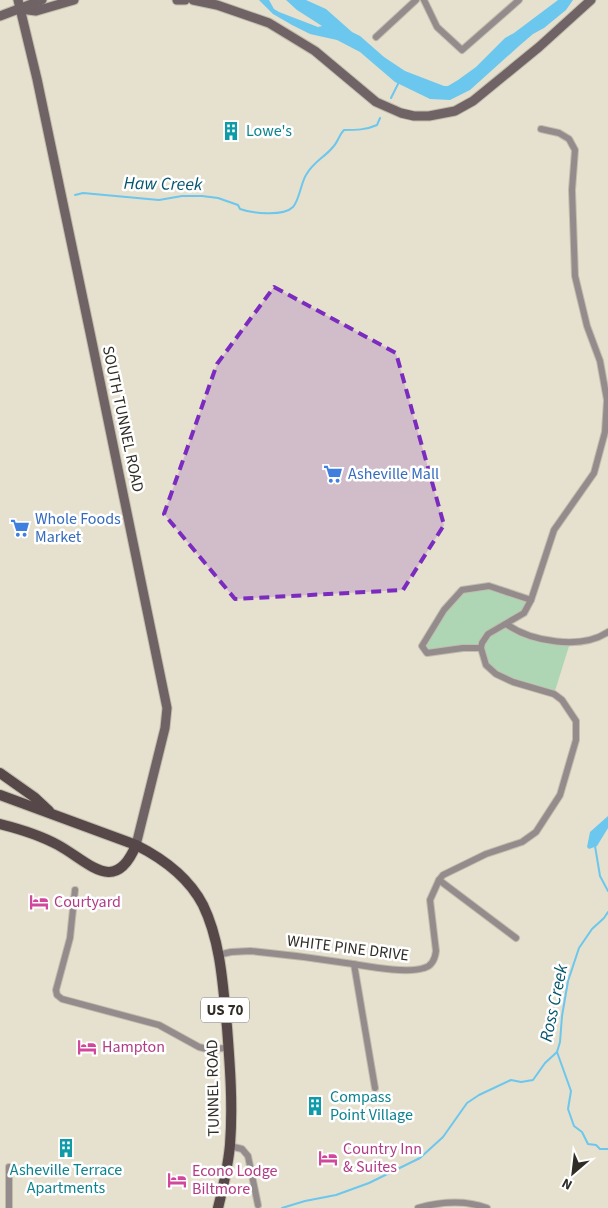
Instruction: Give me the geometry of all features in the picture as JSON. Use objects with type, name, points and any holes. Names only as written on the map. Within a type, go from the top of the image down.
[{"type":"main road","points":[[0,16],[19,4],[42,0]]},
{"type":"main road","points":[[19,4],[36,11],[74,0]]},
{"type":"main road","points":[[177,0],[185,0]]},
{"type":"main road","points":[[194,0],[217,5],[269,23],[315,51],[376,102],[414,116],[429,116],[455,111],[473,101],[539,48],[592,0]]},
{"type":"main road","name":"SOUTH TUNNEL ROAD","points":[[19,4],[38,84],[167,708],[166,728],[136,844]]},
{"type":"main road","points":[[0,773],[34,798],[53,815]]},
{"type":"main road","name":"TUNNEL ROAD","points":[[0,795],[136,844],[161,859],[190,886],[203,906],[214,936],[218,955],[224,998],[232,1098],[230,1146],[218,1208]]},
{"type":"main road","points":[[0,824],[29,832],[49,841],[100,872],[120,869],[128,861],[136,844]]},
{"type":"street","points":[[376,37],[416,0]]},
{"type":"street","points":[[424,0],[437,27],[462,50],[519,0]]},
{"type":"street","points":[[516,938],[440,880],[444,875],[486,854],[522,842],[536,832],[560,795],[576,740],[576,720],[562,700],[554,694],[513,682],[496,674],[486,665],[481,648],[488,634],[524,613],[532,600],[554,530],[594,473],[605,432],[607,405],[600,361],[587,326],[575,276],[572,190],[575,150],[569,139],[559,133],[541,129]]},
{"type":"street","points":[[481,648],[463,648],[427,653],[422,646],[444,610],[462,590],[489,586],[532,600]]},
{"type":"street","points":[[506,624],[532,636],[570,643],[594,640],[608,632]]},
{"type":"street","name":"WHITE PINE DRIVE","points":[[218,955],[250,951],[414,971],[425,968],[435,958],[436,951],[430,900],[440,880]]},
{"type":"street","points":[[75,890],[70,938],[56,990],[57,995],[62,999],[159,1025],[200,1047],[207,1049],[228,1048]]},
{"type":"street","points":[[354,964],[375,1088]]},
{"type":"street","points":[[230,1146],[242,1150],[248,1156],[258,1205]]},
{"type":"street","points":[[9,1167],[9,1208]]},
{"type":"street","points":[[418,1208],[427,1205],[458,1203],[475,1204],[487,1208]]},
{"type":"highlighted area","points":[[274,287],[396,353],[444,525],[403,590],[235,599],[164,514],[217,364]]},
{"type":"green space","points":[[489,586],[531,600],[524,613],[507,624],[531,636],[570,643],[554,694],[513,682],[486,665],[481,648],[427,653],[422,646],[462,590]]},
{"type":"water","points":[[259,0],[269,0],[274,9],[279,12],[318,27],[322,26],[297,10],[286,0],[306,0],[326,9],[352,32],[360,36],[384,57],[405,71],[448,86],[476,67],[505,38],[558,0],[573,0],[566,10],[544,28],[533,34],[470,90],[450,100],[430,99],[395,82],[360,52],[337,40],[310,34],[292,25],[273,14]]},
{"type":"water","points":[[608,816],[608,828],[597,846],[589,849],[587,847],[590,832]]},
{"type":"waterway","name":"Haw Creek","points":[[391,98],[399,82]]},
{"type":"waterway","name":"Haw Creek","points":[[75,195],[83,193],[159,200],[182,196],[202,196],[218,198],[238,205],[240,209],[252,212],[282,212],[293,207],[309,170],[330,151],[344,130],[373,127],[377,125],[380,118]]},
{"type":"waterway","name":"Ross Creek","points":[[595,846],[600,876],[608,891]]},
{"type":"waterway","name":"Ross Creek","points":[[282,1208],[336,1195],[369,1183],[420,1158],[443,1137],[467,1103],[479,1095],[511,1080],[521,1082],[533,1080],[545,1063],[557,1052],[568,981],[579,948],[592,929],[608,912]]},
{"type":"waterway","points":[[557,1052],[571,1091],[568,1109],[574,1126],[582,1132],[588,1144],[596,1145],[600,1149],[608,1149]]},
{"type":"place","name":"Lowe's","points":[[231,131]]},
{"type":"place","name":"Asheville Mall","points":[[333,474]]},
{"type":"place","name":"Whole Foods Market","points":[[20,528]]},
{"type":"place","name":"Courtyard","points":[[39,902]]},
{"type":"place","name":"Hampton","points":[[87,1047]]},
{"type":"place","name":"Compass Point Village","points":[[315,1106]]},
{"type":"place","name":"Asheville Terrace Apartments","points":[[66,1148]]},
{"type":"place","name":"Country Inn & Suites","points":[[328,1158]]},
{"type":"place","name":"Econo Lodge Biltmore","points":[[177,1180]]}]
